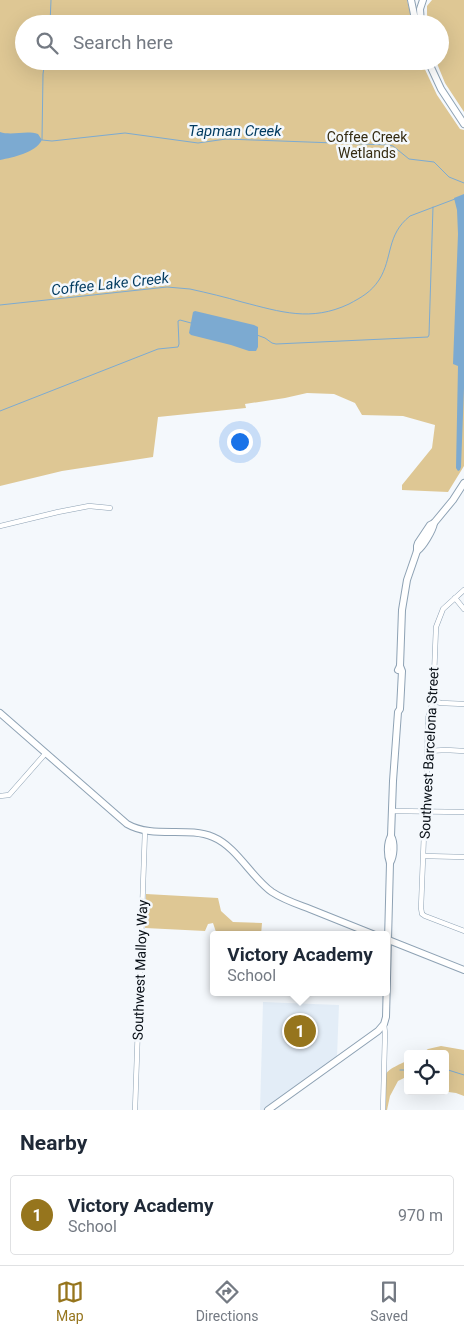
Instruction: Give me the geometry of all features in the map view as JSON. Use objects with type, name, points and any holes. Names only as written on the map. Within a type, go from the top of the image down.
[{"type":"main road","points":[[411,0],[414,15]]},
{"type":"main road","points":[[420,15],[423,0]]},
{"type":"main road","points":[[432,70],[441,89],[464,124]]},
{"type":"main road","points":[[387,931],[390,862],[388,858],[391,836],[403,599],[417,546],[430,525],[434,523],[453,500],[464,483]]},
{"type":"main road","points":[[0,713],[131,827],[214,837],[229,848],[259,881],[273,893],[365,931]]},
{"type":"main road","points":[[390,940],[464,970]]},
{"type":"main road","points":[[268,1110],[378,1031],[384,1024],[386,996]]},
{"type":"street","points":[[0,526],[88,506],[110,508]]},
{"type":"street","name":"Southwest Barcelona Street","points":[[464,590],[443,609],[436,627],[433,701],[428,718],[427,771],[429,786],[425,829],[422,908],[423,915],[464,931]]},
{"type":"street","points":[[455,598],[464,609]]},
{"type":"street","points":[[433,701],[464,704]]},
{"type":"street","points":[[427,751],[464,751]]},
{"type":"street","points":[[0,796],[9,795],[45,754]]},
{"type":"street","points":[[392,810],[464,812]]},
{"type":"street","name":"Southwest Malloy Way","points":[[136,1110],[145,830]]},
{"type":"street","points":[[424,856],[464,858]]},
{"type":"street","points":[[383,1110],[384,1024]]},
{"type":"shaded area","points":[[263,1002],[339,1005],[337,1057],[263,1110],[260,1110]]},
{"type":"green space","name":"Coffee Creek Wetlands","points":[[0,0],[407,0],[411,15],[15,15],[15,70],[425,70],[437,95],[460,129],[464,130],[464,466],[448,492],[402,490],[402,485],[432,448],[435,425],[403,416],[362,415],[355,403],[334,394],[307,393],[245,404],[246,408],[158,417],[153,457],[62,471],[0,486]]},
{"type":"green space","points":[[432,0],[464,0],[464,112],[445,83],[440,70],[449,70],[449,15],[427,15],[427,6]]},
{"type":"green space","points":[[146,894],[218,898],[221,911],[233,922],[262,923],[261,931],[216,931],[213,923],[208,924],[205,931],[145,928]]},
{"type":"green space","points":[[441,1046],[464,1050],[464,1096],[449,1092],[449,1050],[427,1050]]},
{"type":"green space","points":[[404,1062],[404,1078],[398,1081],[390,1096],[387,1110],[384,1110],[385,1075],[392,1068]]},
{"type":"water","points":[[0,132],[33,133],[38,134],[42,140],[29,151],[18,156],[0,160]]},
{"type":"water","points":[[464,194],[464,388],[461,467],[458,471],[456,468],[458,366],[453,364],[458,234],[457,210],[454,198]]},
{"type":"water","points":[[193,312],[258,327],[258,347],[256,351],[249,351],[191,335],[189,333]]},
{"type":"waterway","name":"Tapman Creek","points":[[50,15],[51,0]]},
{"type":"waterway","name":"Tapman Creek","points":[[44,70],[42,140],[52,141],[125,133],[198,143],[226,139],[389,145],[409,159],[434,162],[449,177],[464,183]]},
{"type":"waterway","name":"Coffee Lake Creek","points":[[0,305],[167,287],[190,289],[283,312],[296,314],[322,313],[349,304],[373,288],[383,272],[397,231],[410,216],[455,199]]},
{"type":"waterway","points":[[257,335],[276,344],[428,337],[433,207]]},
{"type":"waterway","points":[[0,411],[158,349],[178,347],[178,321],[191,323]]},
{"type":"waterway","points":[[449,1070],[464,1075]]},
{"type":"place","name":"Victory Academy","points":[[300,1031]]}]
